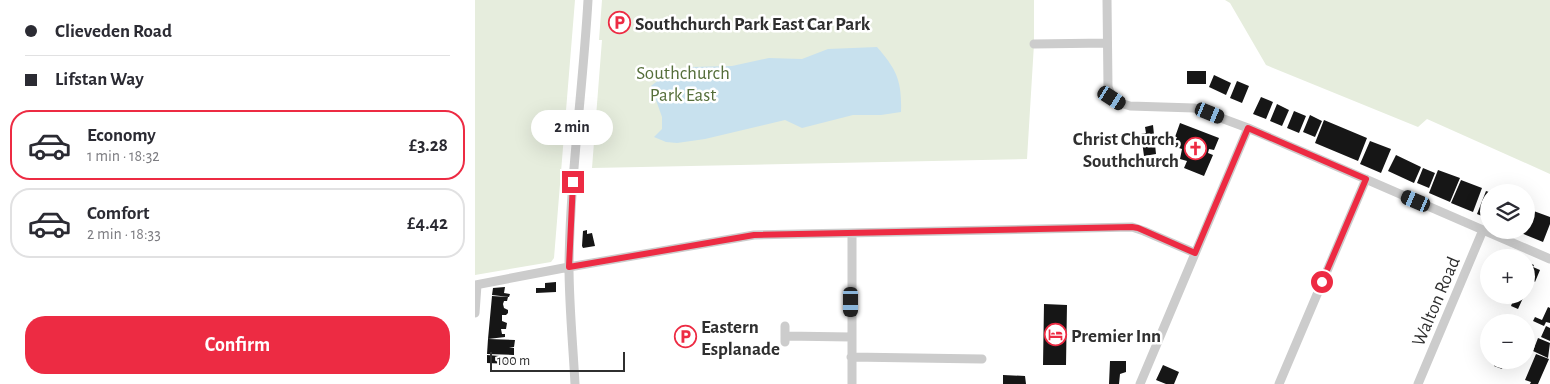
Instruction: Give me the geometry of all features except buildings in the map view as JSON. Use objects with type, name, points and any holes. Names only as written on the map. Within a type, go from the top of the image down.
[{"type":"street","points":[[575,384],[569,267],[573,163],[586,43],[588,0]]},
{"type":"street","points":[[1107,0],[1108,87],[1112,98],[1121,104],[1199,109],[1248,128],[1480,229]]},
{"type":"street","points":[[1034,44],[1107,43]]},
{"type":"street","points":[[1140,384],[1248,128]]},
{"type":"street","points":[[1279,384],[1366,179]]},
{"type":"street","points":[[475,313],[476,285],[754,235],[1132,227],[1195,253]]},
{"type":"street","points":[[852,233],[852,384]]},
{"type":"street","name":"Walton Road","points":[[1418,384],[1480,237]]},
{"type":"street","points":[[1504,239],[1550,259]]},
{"type":"street","points":[[785,334],[851,337]]},
{"type":"street","points":[[851,357],[982,359]]},
{"type":"green space","points":[[475,0],[575,0],[554,258],[551,262],[475,275]]},
{"type":"green space","name":"Southchurch Park East","points":[[602,0],[1034,0],[1034,44],[1027,159],[592,168],[602,40],[599,40]]},
{"type":"green space","points":[[1225,0],[1550,0],[1550,174],[1427,119],[1418,127],[1266,65],[1230,3]]},
{"type":"water","points":[[877,47],[897,76],[901,112],[881,115],[853,115],[802,128],[785,120],[705,139],[677,143],[666,142],[654,137],[662,129],[662,117],[651,86],[665,75],[692,67],[732,66],[769,58],[802,59],[828,49]]},
{"type":"place","name":"Southchurch Park East Car Park","points":[[619,23]]},
{"type":"place","name":"Christ Church, Southchurch","points":[[1195,149]]},
{"type":"place","name":"Premier Inn","points":[[1055,335]]},
{"type":"place","name":"Eastern Esplanade","points":[[685,337]]},
{"type":"route","points":[[573,182],[569,267],[754,235],[1132,227],[1195,253],[1248,128],[1366,179],[1322,282]]}]
